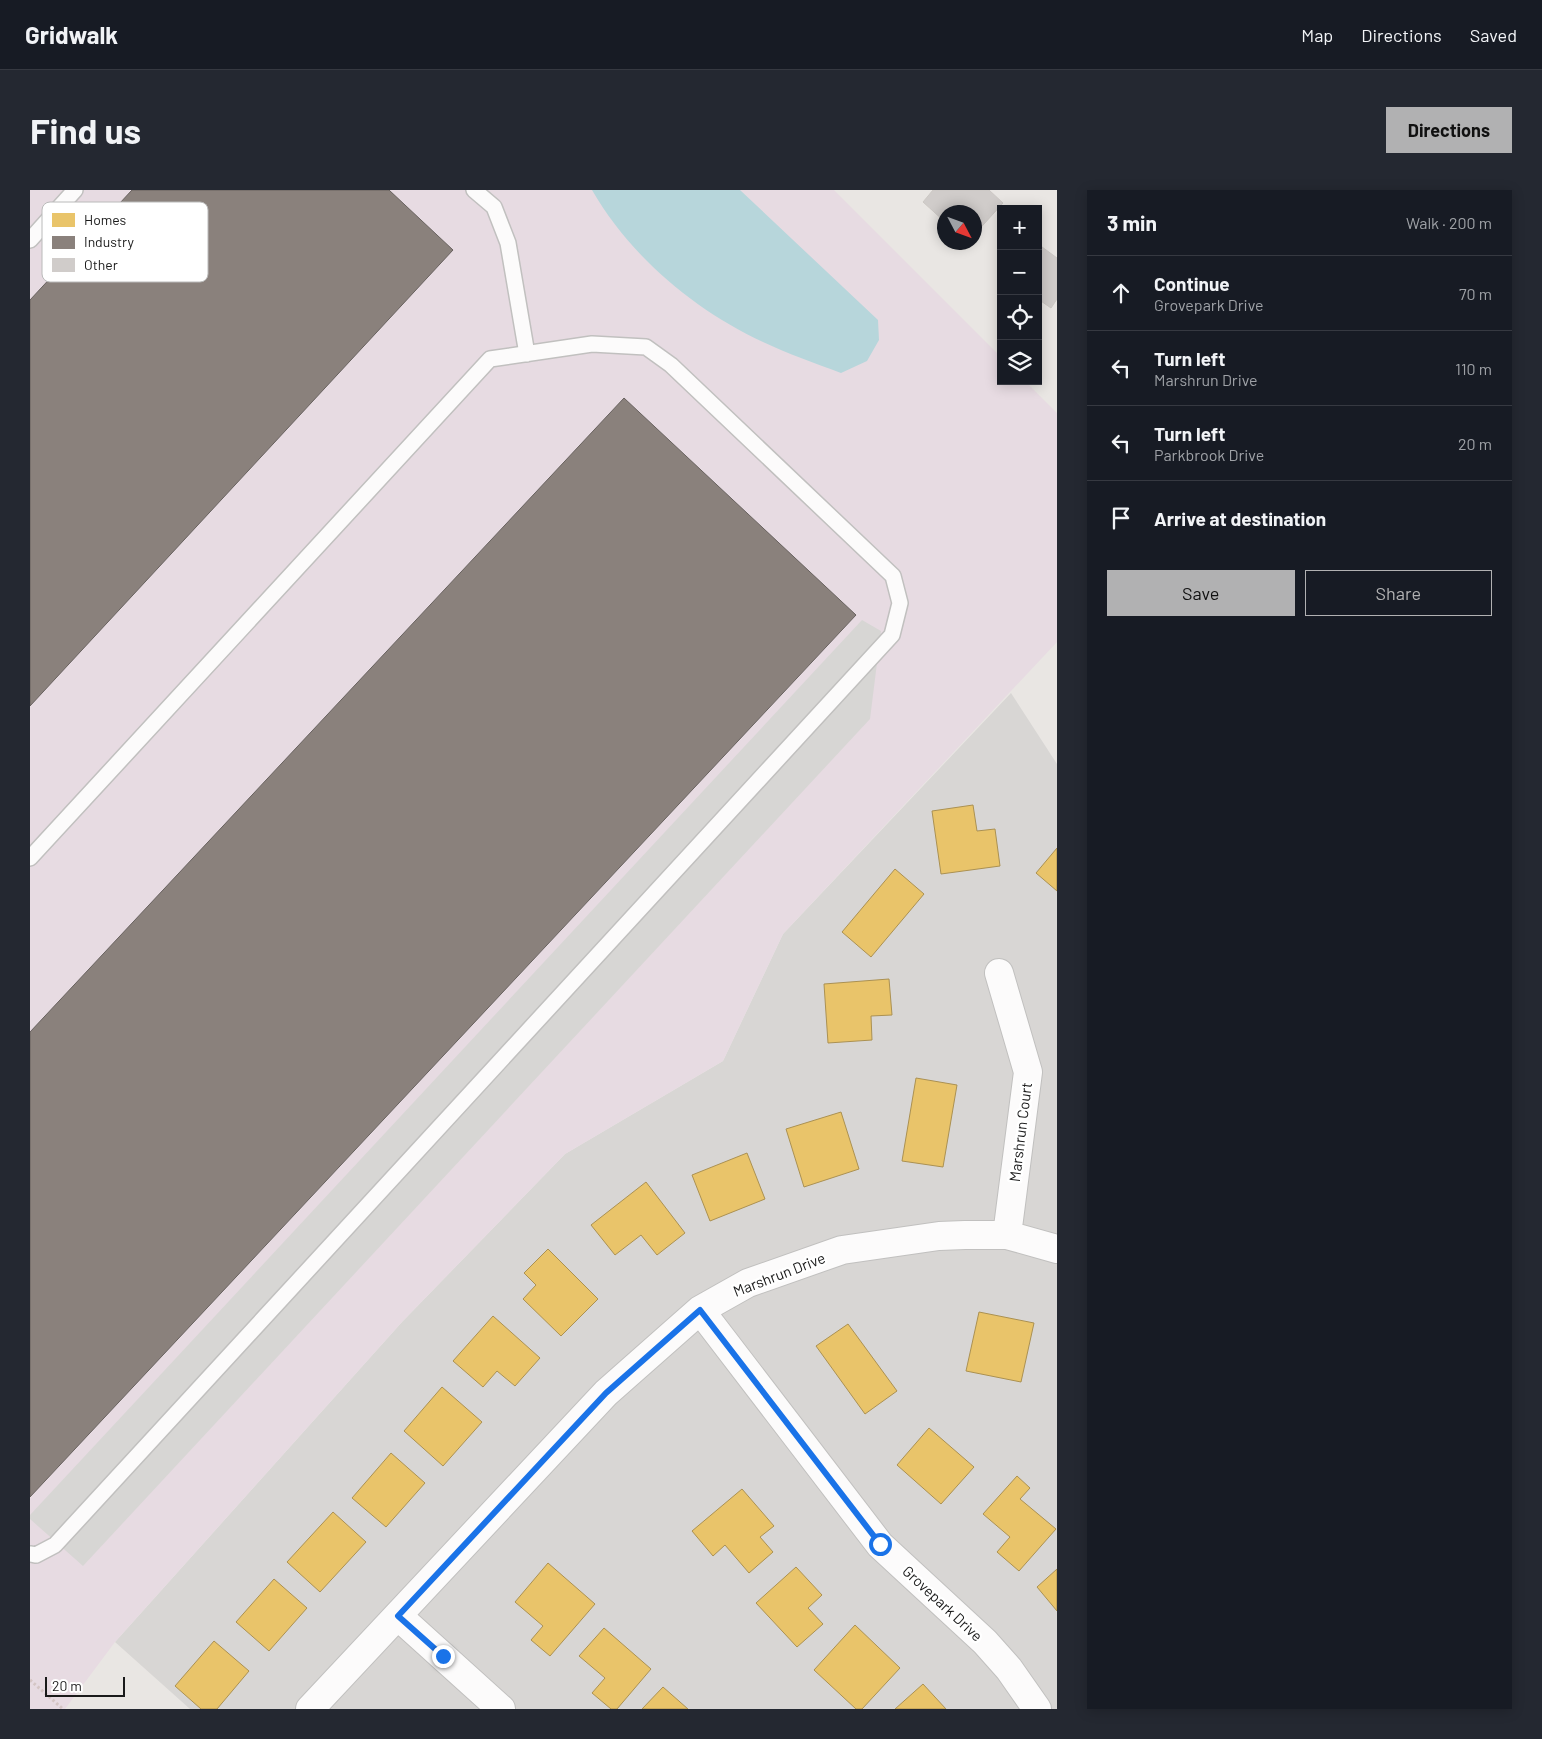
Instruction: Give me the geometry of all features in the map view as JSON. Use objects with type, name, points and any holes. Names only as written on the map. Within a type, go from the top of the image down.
[{"type":"street","name":"Marshrun Court","points":[[999,973],[1028,1072],[1007,1235]]},
{"type":"street","name":"Marshrun Drive","points":[[310,1709],[606,1393],[700,1310],[748,1283],[842,1250],[939,1236],[1007,1235],[1057,1249]]},
{"type":"street","name":"Grovepark Drive","points":[[700,1310],[880,1544],[985,1642],[1009,1670],[1037,1709]]},
{"type":"street","points":[[398,1616],[501,1709]]},
{"type":"lane","points":[[64,202],[75,190]]},
{"type":"lane","points":[[474,190],[494,207],[508,243],[527,354]]},
{"type":"lane","points":[[30,240],[42,227]]},
{"type":"lane","points":[[30,858],[490,359],[592,344],[646,347],[671,365],[893,576],[900,603],[892,634],[55,1545],[36,1555],[30,1554]]},
{"type":"path","points":[[30,1680],[63,1709]]},
{"type":"shaded area","points":[[30,190],[834,190],[997,353],[997,385],[1029,385],[1057,413],[1057,642],[783,934],[723,1061],[565,1154],[402,1322],[115,1642],[65,1709],[30,1709]]},
{"type":"shaded area","points":[[862,620],[881,631],[870,719],[83,1566],[30,1519],[30,1515]]},
{"type":"shaded area","points":[[1011,693],[1057,764],[1057,1709],[190,1709],[115,1642],[402,1322],[565,1154],[723,1061],[783,934]]},
{"type":"water","points":[[592,190],[740,190],[878,320],[879,340],[867,361],[841,373],[763,342],[737,329],[689,297],[645,259],[607,214]]},
{"type":"building: Homes","points":[[973,805],[977,831],[995,829],[1000,866],[941,874],[932,811]]},
{"type":"building: Homes","points":[[1057,848],[1057,891],[1036,873]]},
{"type":"building: Homes","points":[[895,869],[924,894],[871,957],[842,932]]},
{"type":"building: Homes","points":[[889,979],[892,1015],[871,1016],[872,1040],[828,1043],[824,984]]},
{"type":"building: Homes","points":[[916,1078],[957,1085],[943,1167],[902,1161]]},
{"type":"building: Homes","points":[[841,1112],[859,1169],[804,1187],[786,1129]]},
{"type":"building: Homes","points":[[747,1153],[765,1199],[710,1221],[692,1175]]},
{"type":"building: Homes","points":[[646,1182],[685,1233],[657,1255],[641,1235],[615,1255],[591,1225]]},
{"type":"building: Homes","points":[[548,1249],[598,1299],[561,1336],[523,1299],[536,1285],[524,1273]]},
{"type":"building: Homes","points":[[979,1312],[1034,1323],[1021,1382],[966,1371]]},
{"type":"building: Homes","points":[[493,1316],[540,1358],[515,1386],[497,1371],[483,1387],[453,1361]]},
{"type":"building: Homes","points":[[848,1324],[897,1391],[865,1414],[816,1346]]},
{"type":"building: Homes","points":[[442,1387],[482,1422],[443,1466],[404,1431]]},
{"type":"building: Homes","points":[[929,1428],[974,1467],[941,1504],[897,1465]]},
{"type":"building: Homes","points":[[391,1453],[425,1483],[386,1527],[352,1498]]},
{"type":"building: Homes","points":[[1017,1476],[1030,1488],[1020,1499],[1056,1529],[1019,1571],[997,1552],[1010,1537],[983,1514]]},
{"type":"building: Homes","points":[[742,1489],[774,1526],[760,1537],[773,1552],[749,1573],[725,1545],[713,1556],[692,1531]]},
{"type":"building: Homes","points":[[333,1512],[366,1542],[320,1592],[287,1562]]},
{"type":"building: Homes","points":[[548,1563],[595,1604],[550,1656],[531,1640],[543,1626],[515,1602]]},
{"type":"building: Homes","points":[[796,1567],[822,1595],[808,1608],[823,1624],[797,1647],[756,1603]]},
{"type":"building: Homes","points":[[1057,1569],[1057,1611],[1037,1587]]},
{"type":"building: Homes","points":[[274,1579],[307,1608],[269,1651],[236,1622]]},
{"type":"building: Homes","points":[[855,1625],[900,1668],[862,1709],[856,1709],[814,1670]]},
{"type":"building: Homes","points":[[604,1628],[651,1669],[617,1709],[611,1709],[592,1693],[605,1678],[579,1656]]},
{"type":"building: Homes","points":[[214,1641],[249,1671],[217,1709],[201,1709],[175,1686]]},
{"type":"building: Homes","points":[[923,1684],[946,1709],[895,1709]]},
{"type":"building: Homes","points":[[663,1687],[688,1709],[642,1709]]},
{"type":"building: Industry","points":[[132,190],[389,190],[453,250],[30,706],[30,300],[47,282],[208,282],[208,202],[121,202]]},
{"type":"building: Industry","points":[[624,398],[856,615],[30,1497],[30,1032]]},
{"type":"building: Other","points":[[933,190],[989,190],[1003,203],[997,205],[997,210],[982,226],[982,205],[937,205],[937,215],[923,202]]},
{"type":"building: Other","points":[[1042,247],[1057,258],[1057,299],[1051,308],[1042,302]]},
{"type":"route","points":[[443,1656],[398,1616],[606,1393],[700,1310],[817,1461],[845,1502],[880,1544]]}]
